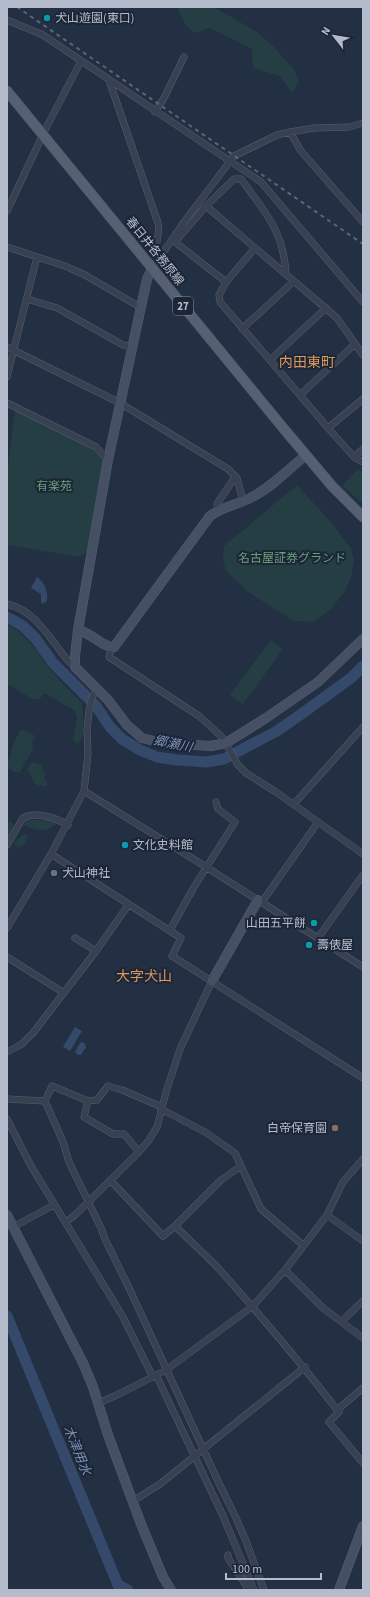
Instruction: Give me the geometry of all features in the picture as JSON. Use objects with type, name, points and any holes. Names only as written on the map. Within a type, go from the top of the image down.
[{"type":"main road","name":"春日井各務原線","points":[[7,91],[306,455],[345,500],[363,517]]},
{"type":"street","points":[[7,20],[43,35],[155,112],[261,182],[363,302]]},
{"type":"street","points":[[155,112],[164,98],[184,57]]},
{"type":"street","points":[[7,211],[9,201],[82,61]]},
{"type":"street","points":[[109,80],[158,223],[159,227],[155,252],[159,259]]},
{"type":"street","points":[[74,664],[78,630],[108,460],[140,307],[147,279],[152,269],[230,161],[237,154],[277,135],[314,128],[349,127],[363,123]]},
{"type":"street","points":[[290,132],[301,151],[363,222]]},
{"type":"street","points":[[173,241],[234,179],[241,179],[272,221],[279,235],[286,273]]},
{"type":"street","points":[[206,206],[337,318],[363,355]]},
{"type":"street","points":[[173,241],[226,282]]},
{"type":"street","points":[[7,247],[85,275],[140,307]]},
{"type":"street","points":[[255,248],[226,282],[219,295],[220,302],[328,428],[354,457],[363,462]]},
{"type":"street","points":[[7,377],[37,257]]},
{"type":"street","points":[[242,329],[294,281]]},
{"type":"street","points":[[27,299],[57,308],[123,345],[132,347]]},
{"type":"street","points":[[270,360],[326,308]]},
{"type":"street","points":[[300,395],[355,344]]},
{"type":"street","points":[[7,346],[120,402],[228,469],[237,478],[243,501]]},
{"type":"street","points":[[328,428],[363,399]]},
{"type":"street","points":[[7,403],[96,447],[108,460]]},
{"type":"street","points":[[354,457],[363,449]]},
{"type":"street","points":[[306,455],[265,489],[251,498],[219,510],[205,522],[116,645],[112,647],[109,657],[199,716],[215,730],[227,745],[238,765],[255,780],[294,804],[363,854]]},
{"type":"street","points":[[219,510],[217,504],[233,480],[237,478]]},
{"type":"street","points":[[7,604],[23,611],[41,624],[70,663],[74,664],[77,669],[98,689],[136,734],[148,740],[196,746],[227,745],[318,682],[363,639]]},
{"type":"street","points":[[78,630],[85,631],[112,647]]},
{"type":"street","points":[[7,928],[68,825],[84,791],[88,754],[87,729],[89,712],[92,697],[98,689]]},
{"type":"street","points":[[294,804],[363,728]]},
{"type":"street","points":[[84,791],[207,867],[363,967]]},
{"type":"street","points":[[170,930],[235,822],[218,809],[216,802]]},
{"type":"street","points":[[7,845],[23,818],[26,817],[41,816],[54,818],[68,825]]},
{"type":"street","points":[[66,1222],[139,1152],[157,1127],[161,1108],[180,1049],[212,981],[260,901],[318,822]]},
{"type":"street","points":[[51,854],[181,938],[172,956],[363,1078]]},
{"type":"street","points":[[318,938],[363,875]]},
{"type":"street","points":[[7,1052],[22,1044],[33,1033],[96,951],[129,904]]},
{"type":"street","points":[[75,938],[96,951]]},
{"type":"street","points":[[7,957],[64,993]]},
{"type":"street","points":[[261,1589],[246,1541],[133,1296],[105,1239],[102,1228],[88,1202],[48,1110],[45,1101],[52,1086],[88,1102],[97,1100],[108,1086],[122,1090],[161,1108],[218,1140],[235,1153],[260,1209],[303,1245]]},
{"type":"street","points":[[7,1099],[45,1101]]},
{"type":"street","points":[[88,1102],[84,1117],[113,1134],[124,1134],[139,1152]]},
{"type":"street","points":[[7,1119],[31,1166],[123,1317],[155,1376],[233,1538],[254,1590]]},
{"type":"street","points":[[99,1403],[166,1370],[253,1306],[285,1270],[327,1215],[343,1182],[363,1159]]},
{"type":"street","points":[[110,1180],[163,1236],[221,1180],[241,1166]]},
{"type":"street","points":[[13,1227],[54,1205]]},
{"type":"street","points":[[7,1215],[74,1345],[99,1403],[108,1435],[133,1501],[163,1576],[171,1590]]},
{"type":"street","points":[[327,1215],[363,1241]]},
{"type":"street","points":[[175,1226],[218,1268],[253,1306],[339,1412],[329,1422],[330,1426],[363,1463]]},
{"type":"street","points":[[285,1270],[324,1308],[363,1338]]},
{"type":"street","points":[[342,1321],[363,1301]]},
{"type":"street","points":[[133,1501],[160,1484],[304,1368]]},
{"type":"street","points":[[337,1410],[363,1388]]},
{"type":"street","points":[[339,1590],[363,1526]]},
{"type":"street","points":[[228,1555],[228,1558],[249,1590]]},
{"type":"green space","points":[[177,7],[216,8],[258,33],[271,44],[294,69],[299,82],[292,93],[280,76],[253,68],[252,49],[210,28],[194,33],[185,24]]},
{"type":"green space","name":"有楽苑","points":[[15,410],[89,447],[106,462],[90,549],[80,557],[7,545],[7,473]]},
{"type":"green space","points":[[357,469],[363,473],[363,504],[342,486]]},
{"type":"green space","name":"名古屋証券グランド","points":[[297,485],[330,521],[351,548],[354,561],[351,577],[345,591],[332,608],[314,622],[294,621],[248,592],[226,571],[223,561],[224,546]]},
{"type":"green space","points":[[7,624],[26,638],[49,668],[81,702],[83,710],[83,723],[80,742],[76,743],[73,740],[77,719],[75,711],[46,694],[43,694],[40,699],[32,699],[7,684]]},
{"type":"green space","points":[[271,640],[283,649],[243,704],[230,695]]},
{"type":"green space","points":[[21,729],[34,735],[35,738],[32,743],[33,749],[20,772],[14,772],[8,768],[7,763],[11,756],[12,746]]},
{"type":"green space","points":[[32,762],[41,765],[43,771],[46,773],[44,779],[48,785],[44,787],[35,784],[27,769]]},
{"type":"green space","points":[[27,820],[49,820],[56,824],[49,829],[36,830],[24,825]]},
{"type":"green space","points":[[11,821],[14,826],[7,837],[7,824]]},
{"type":"green space","points":[[24,834],[28,836],[26,843],[20,847],[14,845],[17,840]]},
{"type":"water","points":[[37,577],[44,585],[47,594],[47,601],[43,604],[41,602],[41,594],[31,588]]},
{"type":"water","points":[[75,1027],[82,1031],[70,1051],[63,1047]]},
{"type":"water","points":[[82,1042],[86,1047],[81,1055],[78,1055],[75,1052]]},
{"type":"waterway","name":"郷瀬川","points":[[7,617],[23,626],[36,639],[53,663],[96,706],[110,727],[122,739],[140,750],[157,757],[177,760],[207,762],[224,759],[277,731],[351,678],[363,666]]},
{"type":"waterway","name":"木津用水","points":[[7,1316],[118,1585],[128,1590]]},
{"type":"waterway","name":"木津用水","points":[[118,1585],[120,1590]]},
{"type":"railway","points":[[17,7],[363,244]]},
{"type":"place","name":"犬山遊園(東口)","points":[[47,18]]},
{"type":"place","name":"文化史料館","points":[[125,845]]},
{"type":"place","name":"犬山神社","points":[[54,873]]},
{"type":"place","name":"山田五平餅","points":[[314,923]]},
{"type":"place","name":"壽俵屋","points":[[309,945]]},
{"type":"place","name":"白帝保育園","points":[[335,1128]]},
{"type":"district","name":"内田東町","points":[[307,362]]},
{"type":"district","name":"大字犬山","points":[[144,976]]}]
